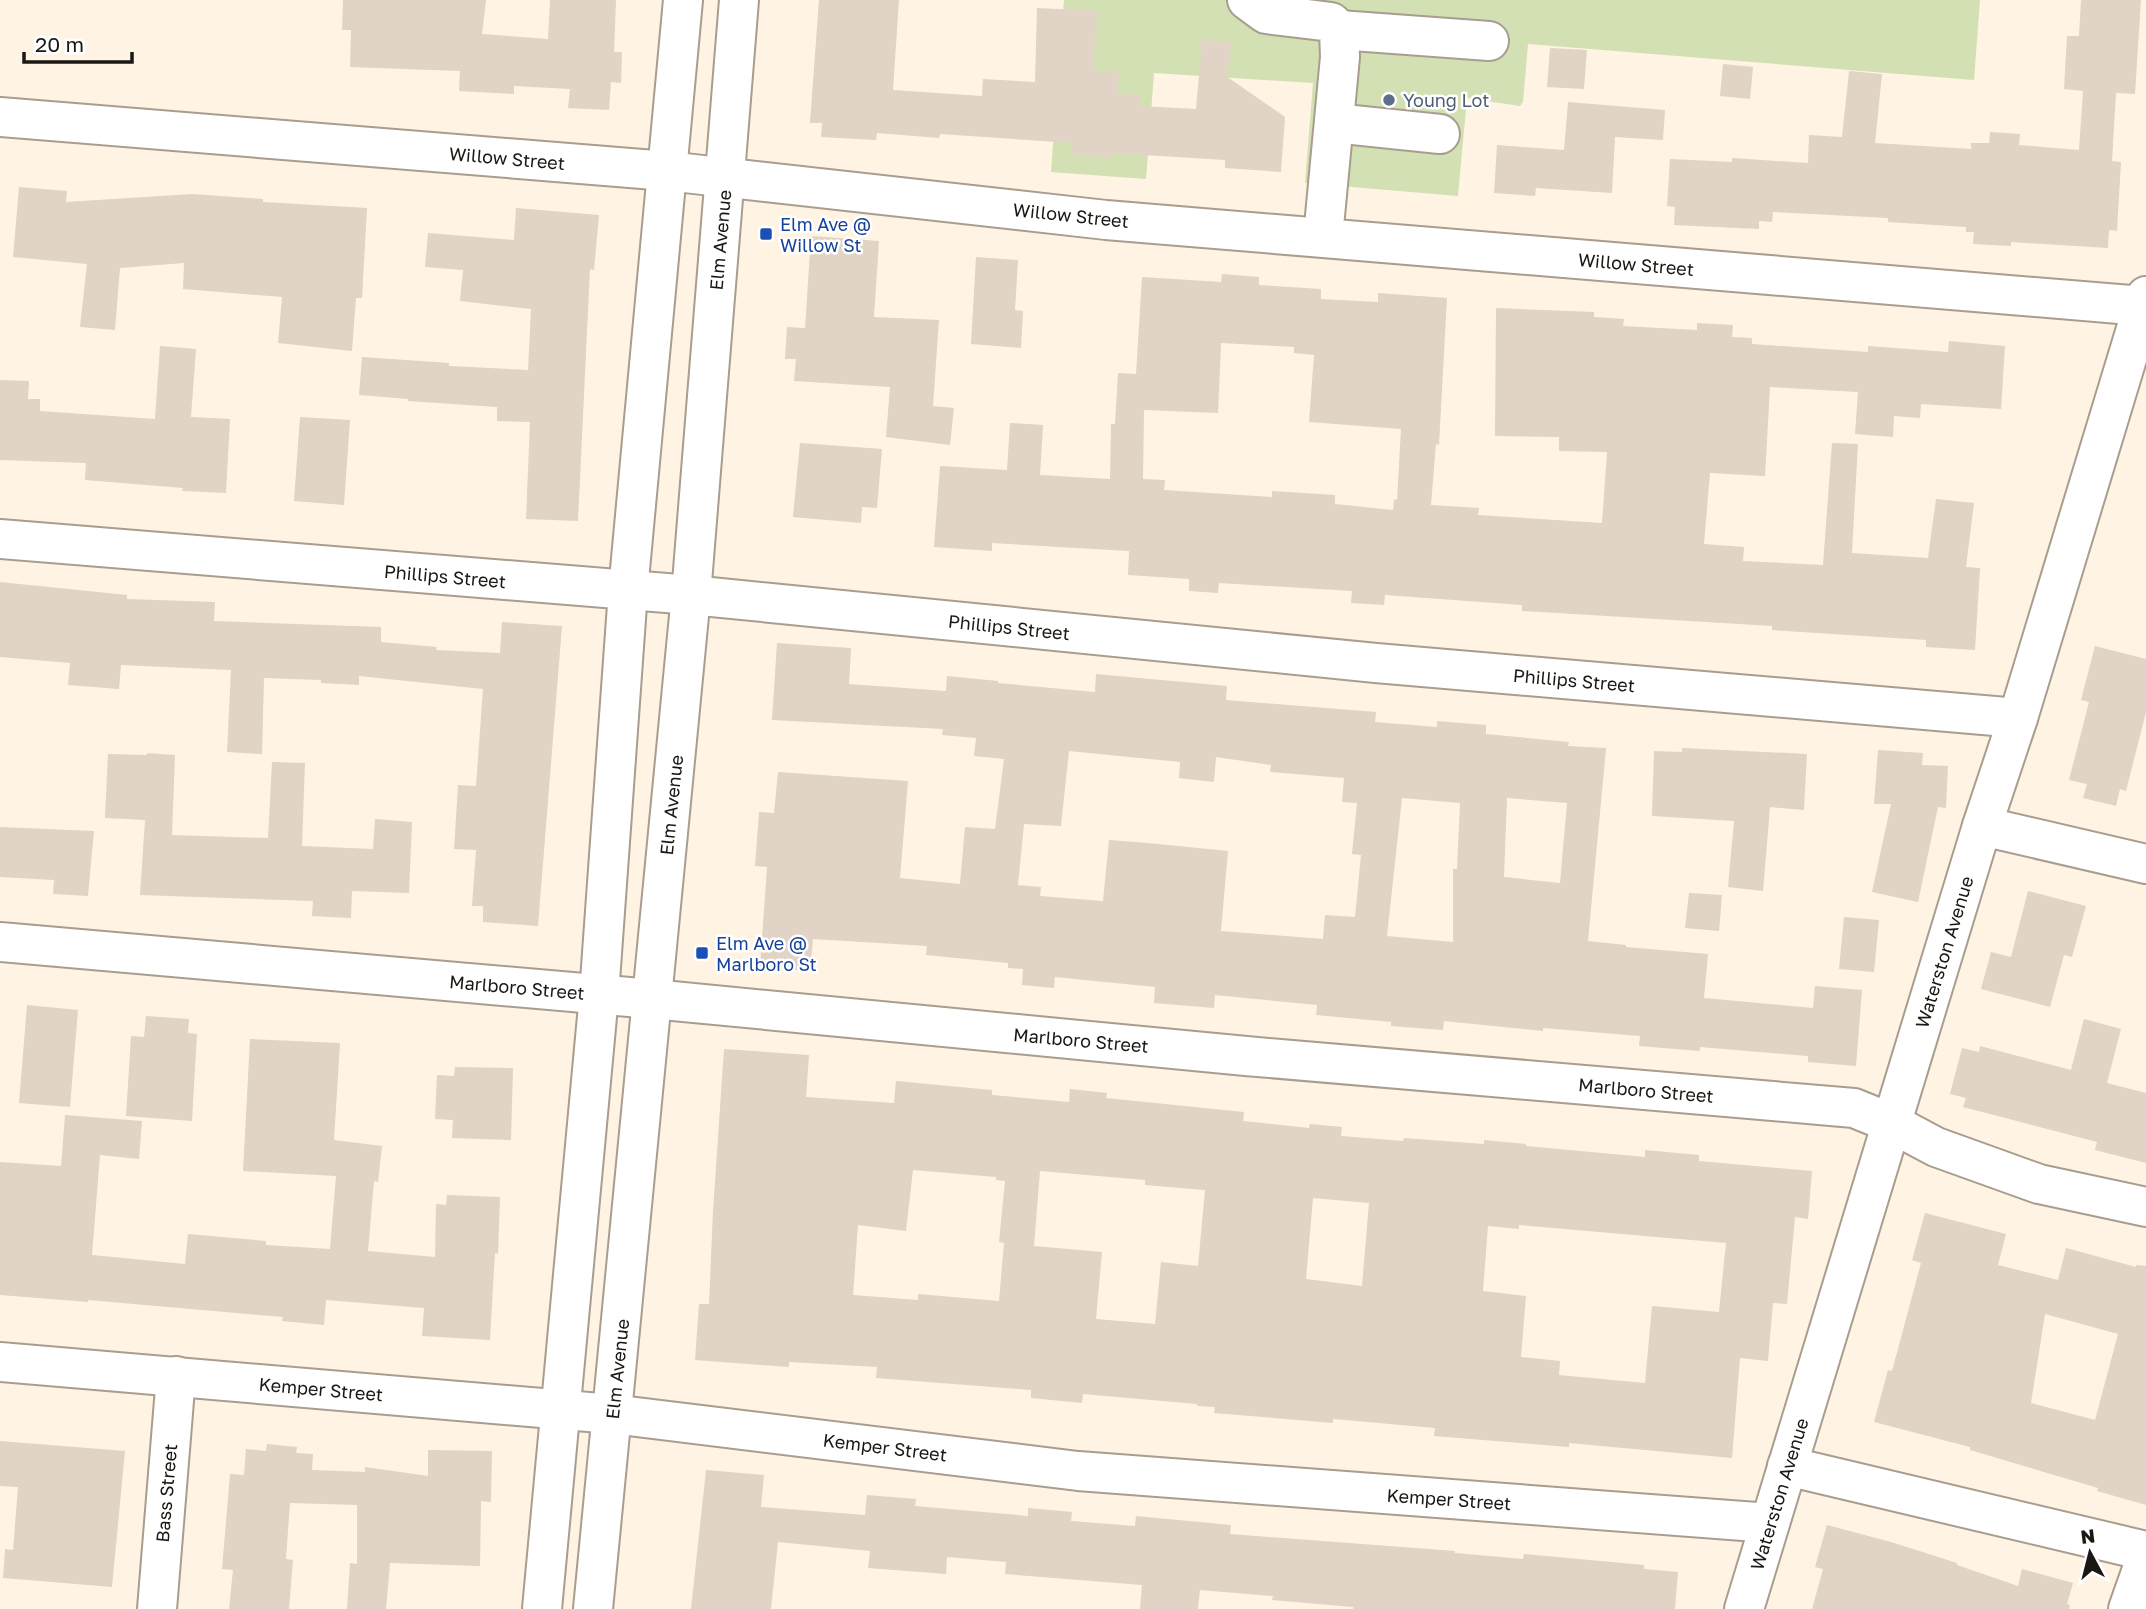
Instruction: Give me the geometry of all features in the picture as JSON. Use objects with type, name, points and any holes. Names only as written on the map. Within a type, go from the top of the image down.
[{"type":"street","points":[[542,1609],[599,995],[628,591],[683,0]]},
{"type":"street","name":"Elm Avenue","points":[[593,1609],[691,596],[738,0]]},
{"type":"street","points":[[1247,0],[1266,14],[1331,22],[1339,30],[1489,41]]},
{"type":"street","points":[[1323,237],[1340,57],[1339,30]]},
{"type":"street","name":"Willow Street","points":[[0,117],[667,171],[1107,220],[2144,301]]},
{"type":"street","points":[[1334,122],[1440,134]]},
{"type":"street","name":"Waterston Avenue","points":[[1744,1609],[2144,301]]},
{"type":"street","name":"Phillips Street","points":[[0,539],[691,596],[1376,663],[2018,718]]},
{"type":"street","points":[[1982,825],[2146,864]]},
{"type":"street","name":"Marlboro Street","points":[[0,942],[652,999],[1232,1055],[1854,1108],[1892,1123],[1936,1147],[2039,1184],[2146,1207]]},
{"type":"street","name":"Kemper Street","points":[[0,1362],[612,1414],[1078,1471],[1770,1523]]},
{"type":"street","name":"Bass Street","points":[[157,1609],[176,1376]]},
{"type":"street","points":[[1787,1466],[2146,1551]]},
{"type":"street","points":[[2128,1609],[2146,1558]]},
{"type":"green space","points":[[1064,0],[1980,0],[1974,80],[1528,44],[1523,102],[1520,106],[1467,98],[1458,196],[1305,183],[1313,83],[1154,73],[1146,179],[1051,172]]},
{"type":"building","points":[[343,0],[486,0],[482,34],[548,39],[550,0],[616,0],[614,52],[622,52],[621,83],[611,82],[609,110],[568,108],[570,89],[514,86],[514,94],[459,91],[460,71],[350,67],[351,30],[342,30]]},
{"type":"building","points":[[819,0],[899,0],[893,90],[982,96],[983,79],[1035,82],[1037,8],[1097,11],[1093,71],[1119,72],[1118,94],[1140,95],[1140,106],[1196,109],[1202,40],[1232,42],[1226,76],[1285,117],[1281,172],[1225,168],[1225,160],[1111,153],[1111,157],[1072,155],[1073,143],[940,134],[939,138],[877,133],[876,140],[821,137],[822,123],[810,123]]},
{"type":"building","points":[[2081,0],[2141,0],[2135,94],[2116,93],[2112,161],[2121,162],[2117,231],[2109,230],[2108,248],[2011,242],[2011,246],[1973,244],[1974,232],[1966,232],[1966,227],[1888,222],[1888,218],[1773,212],[1772,222],[1759,221],[1759,229],[1674,225],[1675,207],[1667,206],[1670,159],[1732,162],[1732,158],[1808,163],[1809,135],[1842,137],[1849,71],[1882,74],[1875,143],[1971,149],[1971,143],[1989,143],[1990,132],[2020,134],[2019,145],[2079,150],[2083,91],[2064,89],[2067,36],[2079,36]]},
{"type":"building","points":[[1550,48],[1587,50],[1584,89],[1547,87]]},
{"type":"building","points":[[1723,64],[1753,67],[1750,99],[1720,96]]},
{"type":"building","points":[[1568,102],[1665,110],[1663,140],[1615,137],[1612,193],[1536,188],[1535,196],[1494,193],[1497,145],[1564,150]]},
{"type":"building","points":[[19,187],[67,191],[66,202],[192,194],[263,199],[263,202],[367,208],[362,298],[356,298],[352,351],[278,343],[282,297],[183,289],[184,263],[120,268],[115,330],[80,327],[87,264],[13,257]]},
{"type":"building","points":[[516,208],[599,215],[594,270],[590,269],[578,521],[526,519],[530,422],[497,421],[497,407],[359,395],[362,357],[449,363],[449,366],[528,370],[531,309],[460,301],[463,270],[425,267],[428,233],[514,240]]},
{"type":"building","points":[[811,236],[879,241],[874,317],[939,320],[933,406],[954,408],[950,445],[886,437],[890,387],[794,381],[796,359],[785,359],[787,327],[805,328]]},
{"type":"building","points":[[976,257],[1018,260],[1015,310],[1023,311],[1021,348],[971,344]]},
{"type":"building","points":[[1222,274],[1259,277],[1259,285],[1321,289],[1321,299],[1378,302],[1378,293],[1447,298],[1439,445],[1436,444],[1431,505],[1479,508],[1478,515],[1602,523],[1607,452],[1559,451],[1559,437],[1495,436],[1496,308],[1594,312],[1594,317],[1624,319],[1623,326],[1697,330],[1697,323],[1733,325],[1732,337],[1752,338],[1752,344],[1868,352],[1868,346],[1948,352],[1949,341],[2005,346],[2001,409],[1921,404],[1920,418],[1894,416],[1893,437],[1855,434],[1858,392],[1770,387],[1765,476],[1710,473],[1704,544],[1744,547],[1743,561],[1823,565],[1832,443],[1858,444],[1852,553],[1928,558],[1936,499],[1974,503],[1966,567],[1980,568],[1975,650],[1926,647],[1926,640],[1772,630],[1772,626],[1522,611],[1522,605],[1385,595],[1384,605],[1351,603],[1352,591],[1219,583],[1218,593],[1189,591],[1189,579],[1128,575],[1129,551],[992,543],[992,551],[934,547],[940,466],[1007,470],[1010,423],[1043,425],[1040,475],[1110,479],[1111,424],[1115,424],[1118,373],[1136,374],[1142,277],[1221,282]],"holes":[[[1221,343],[1294,347],[1294,353],[1314,355],[1309,422],[1401,429],[1397,500],[1394,499],[1393,510],[1335,504],[1335,495],[1272,491],[1272,497],[1164,490],[1165,480],[1143,479],[1144,410],[1218,413]]]},
{"type":"building","points":[[160,346],[196,349],[191,417],[230,419],[226,493],[85,480],[86,463],[0,460],[0,380],[29,381],[28,399],[40,399],[40,411],[155,419]]},
{"type":"building","points":[[300,417],[350,420],[344,505],[294,501]]},
{"type":"building","points":[[800,443],[882,449],[877,508],[862,507],[861,523],[793,517]]},
{"type":"building","points":[[0,582],[127,595],[127,599],[215,602],[214,621],[381,627],[381,642],[437,647],[436,650],[500,653],[502,622],[562,626],[538,926],[483,922],[483,906],[472,906],[476,850],[454,849],[458,785],[476,786],[483,689],[359,676],[359,685],[321,683],[321,680],[264,678],[262,754],[227,752],[231,670],[121,665],[119,689],[68,685],[70,663],[0,657]]},
{"type":"building","points":[[777,643],[851,648],[849,684],[946,691],[947,676],[1095,692],[1096,674],[1227,686],[1226,700],[1376,712],[1375,722],[1437,727],[1437,721],[1486,725],[1486,734],[1569,742],[1568,746],[1606,748],[1588,941],[1708,954],[1704,998],[1813,1008],[1815,986],[1862,990],[1856,1066],[1808,1062],[1808,1056],[1700,1047],[1700,1051],[1639,1046],[1640,1036],[1543,1028],[1543,1031],[1444,1021],[1443,1030],[1391,1026],[1391,1022],[1316,1015],[1317,1005],[1215,995],[1214,1008],[1154,1003],[1155,987],[1055,977],[1054,988],[1022,985],[1023,969],[1008,968],[1008,963],[926,955],[927,946],[813,939],[810,971],[760,967],[767,867],[755,866],[759,812],[774,813],[778,772],[908,781],[900,878],[960,884],[965,827],[995,829],[1004,759],[974,756],[976,738],[942,735],[943,729],[772,720]],"holes":[[[1069,751],[1180,762],[1179,778],[1214,782],[1216,757],[1271,765],[1270,772],[1344,778],[1342,802],[1357,803],[1352,854],[1361,855],[1355,917],[1325,915],[1323,939],[1221,931],[1228,851],[1109,840],[1103,901],[1040,896],[1041,887],[1018,885],[1024,824],[1061,826]],[[1402,798],[1460,803],[1457,869],[1453,869],[1453,942],[1387,936]],[[1507,798],[1567,803],[1560,883],[1504,877]]]},
{"type":"building","points":[[2095,646],[2146,659],[2146,712],[2126,791],[2120,789],[2116,806],[2083,798],[2087,784],[2069,780],[2089,702],[2081,700]]},
{"type":"building","points":[[1682,748],[1807,754],[1804,810],[1770,807],[1763,891],[1728,887],[1734,821],[1652,816],[1654,751],[1682,752]]},
{"type":"building","points":[[1878,750],[1923,753],[1922,765],[1948,766],[1946,808],[1938,807],[1918,902],[1872,892],[1891,804],[1874,804]]},
{"type":"building","points":[[108,754],[175,755],[172,835],[268,838],[272,762],[305,763],[302,846],[373,849],[375,819],[412,822],[409,893],[352,891],[351,918],[312,916],[313,901],[140,895],[145,820],[105,818]]},
{"type":"building","points":[[0,827],[94,831],[88,896],[53,894],[54,880],[0,877]]},
{"type":"building","points":[[2028,891],[2086,906],[2072,957],[2064,955],[2050,1007],[1981,989],[1991,952],[2011,957]]},
{"type":"building","points":[[1689,893],[1722,895],[1719,931],[1685,928]]},
{"type":"building","points":[[1844,917],[1879,920],[1874,972],[1839,969]]},
{"type":"building","points":[[27,1005],[78,1010],[70,1107],[19,1103]]},
{"type":"building","points":[[146,1016],[189,1019],[188,1033],[197,1034],[192,1121],[126,1116],[131,1036],[144,1037]]},
{"type":"building","points":[[2084,1019],[2121,1029],[2107,1083],[2146,1093],[2146,1163],[2095,1150],[2097,1142],[1963,1107],[1966,1098],[1950,1094],[1962,1048],[1979,1052],[1980,1046],[2071,1070]]},
{"type":"building","points":[[250,1039],[340,1043],[334,1140],[382,1146],[378,1182],[374,1181],[368,1251],[435,1257],[436,1204],[446,1205],[447,1195],[500,1197],[490,1340],[422,1336],[424,1308],[326,1300],[324,1325],[282,1321],[283,1317],[0,1295],[0,1162],[61,1166],[65,1115],[142,1121],[139,1159],[100,1155],[92,1255],[185,1264],[188,1234],[266,1241],[266,1245],[330,1249],[336,1176],[243,1171]]},
{"type":"building","points":[[724,1049],[809,1055],[806,1097],[894,1103],[896,1081],[992,1090],[992,1095],[1069,1102],[1070,1089],[1107,1093],[1106,1098],[1244,1112],[1243,1121],[1309,1128],[1310,1124],[1342,1127],[1341,1136],[1484,1144],[1484,1140],[1645,1157],[1645,1150],[1699,1155],[1699,1161],[1812,1171],[1808,1219],[1795,1217],[1787,1304],[1773,1303],[1768,1361],[1740,1358],[1732,1458],[1569,1443],[1569,1447],[1434,1436],[1435,1428],[1214,1413],[1215,1407],[1197,1404],[1083,1394],[1082,1403],[1031,1398],[1031,1390],[876,1378],[877,1367],[789,1362],[789,1367],[695,1360],[699,1304],[709,1304]],"holes":[[[913,1170],[996,1177],[996,1180],[1005,1181],[999,1242],[1004,1243],[999,1301],[918,1294],[918,1300],[853,1295],[858,1225],[906,1231]],[[1040,1171],[1145,1180],[1145,1185],[1205,1190],[1198,1266],[1161,1262],[1155,1324],[1096,1319],[1102,1252],[1034,1246]],[[1313,1198],[1369,1203],[1362,1286],[1306,1279]],[[1519,1225],[1726,1243],[1719,1312],[1652,1306],[1645,1383],[1559,1375],[1560,1361],[1521,1357],[1526,1296],[1483,1291],[1488,1226],[1519,1229]]]},
{"type":"building","points":[[455,1067],[513,1068],[511,1140],[452,1138],[453,1120],[435,1119],[437,1075],[454,1076]]},
{"type":"building","points":[[1925,1213],[2006,1234],[1998,1265],[2058,1280],[2066,1248],[2136,1267],[2146,1266],[2146,1505],[1970,1450],[1970,1447],[1874,1422],[1888,1370],[1892,1371],[1921,1263],[1912,1260]],"holes":[[[2045,1314],[2118,1334],[2095,1420],[2031,1403]]]},
{"type":"building","points":[[0,1441],[125,1451],[112,1587],[3,1578],[5,1549],[13,1550],[18,1487],[0,1486]]},
{"type":"building","points":[[267,1444],[297,1447],[296,1453],[313,1454],[312,1470],[365,1472],[365,1467],[428,1476],[428,1450],[492,1451],[491,1502],[481,1501],[480,1566],[390,1563],[386,1609],[347,1609],[350,1563],[357,1564],[357,1505],[290,1503],[286,1559],[293,1560],[289,1609],[229,1609],[233,1570],[222,1569],[230,1474],[244,1475],[246,1449],[266,1451]]},
{"type":"building","points":[[706,1470],[764,1475],[761,1507],[865,1515],[867,1495],[916,1499],[915,1506],[1028,1516],[1028,1508],[1072,1512],[1071,1521],[1135,1526],[1136,1516],[1231,1525],[1230,1534],[1455,1551],[1523,1559],[1524,1554],[1644,1565],[1644,1569],[1678,1572],[1675,1609],[1353,1609],[1272,1600],[1273,1596],[1200,1590],[1198,1609],[1140,1609],[1142,1585],[1005,1574],[1006,1562],[947,1557],[946,1574],[868,1568],[870,1551],[778,1542],[771,1609],[691,1609]]},
{"type":"building","points":[[1827,1525],[1957,1563],[2018,1586],[2022,1569],[2073,1583],[2067,1604],[2070,1605],[2069,1609],[1812,1609],[1823,1569],[1815,1567]]},
{"type":"place","name":"Young Lot","points":[[1389,100]]},
{"type":"place","name":"Elm Ave @ Willow St","points":[[766,234]]},
{"type":"place","name":"Elm Ave @ Marlboro St","points":[[702,953]]}]
